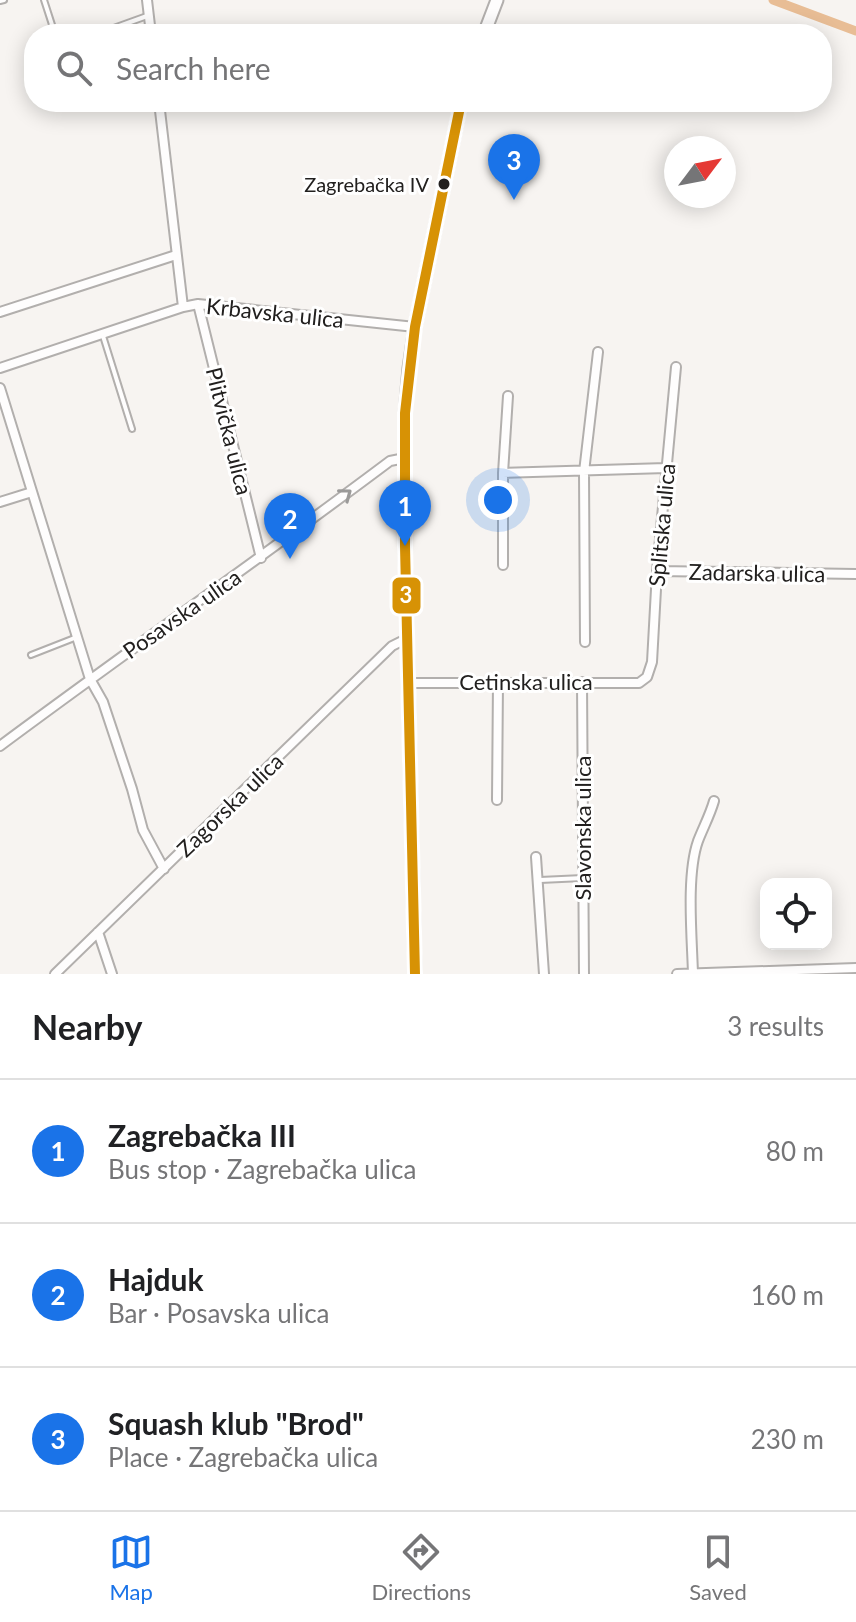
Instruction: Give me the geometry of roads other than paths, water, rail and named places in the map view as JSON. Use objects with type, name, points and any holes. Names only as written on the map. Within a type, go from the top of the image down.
[{"type":"main road","points":[[488,24],[497,0]]},
{"type":"main road","points":[[415,974],[405,458],[409,368],[459,112]]},
{"type":"street","points":[[147,0],[150,24]]},
{"type":"street","points":[[160,112],[183,307]]},
{"type":"street","points":[[0,312],[176,255]]},
{"type":"street","name":"Krbavska ulica","points":[[0,368],[198,304],[415,327]]},
{"type":"street","name":"Plitvička ulica","points":[[198,304],[261,558]]},
{"type":"street","points":[[585,642],[584,472],[598,352]]},
{"type":"street","name":"Splitska ulica","points":[[643,681],[651,671],[652,662],[676,367]]},
{"type":"street","points":[[0,388],[90,679],[103,702],[143,830],[164,869]]},
{"type":"street","points":[[503,565],[503,473],[508,396]]},
{"type":"street","name":"Posavska ulica","points":[[0,746],[390,461],[405,458]]},
{"type":"street","points":[[503,473],[666,468]]},
{"type":"street","points":[[0,502],[32,492]]},
{"type":"street","name":"Zadarska ulica","points":[[657,571],[856,574]]},
{"type":"street","name":"Zagorska ulica","points":[[55,974],[392,646],[408,641]]},
{"type":"street","name":"Cetinska ulica","points":[[409,683],[643,681]]},
{"type":"street","points":[[497,800],[498,682]]},
{"type":"street","name":"Slavonska ulica","points":[[582,682],[584,974]]},
{"type":"street","points":[[693,974],[691,875],[698,841],[714,801]]},
{"type":"street","points":[[536,857],[544,974]]},
{"type":"street","points":[[98,932],[112,974]]},
{"type":"street","points":[[677,974],[856,968]]},
{"type":"lane","points":[[44,0],[52,24]]},
{"type":"lane","points":[[124,24],[149,15]]},
{"type":"lane","points":[[103,333],[132,429]]},
{"type":"lane","points":[[31,655],[77,637]]},
{"type":"lane","points":[[537,880],[584,878]]},
{"type":"waterway","points":[[773,0],[856,31]]},
{"type":"place","name":"Zagrebačka IV","points":[[444,184]]},
{"type":"place","name":"Squash klub \"Brod\"","points":[[514,200]]},
{"type":"place","name":"Zagrebačka III","points":[[405,546]]},
{"type":"place","name":"Hajduk","points":[[290,559]]}]
